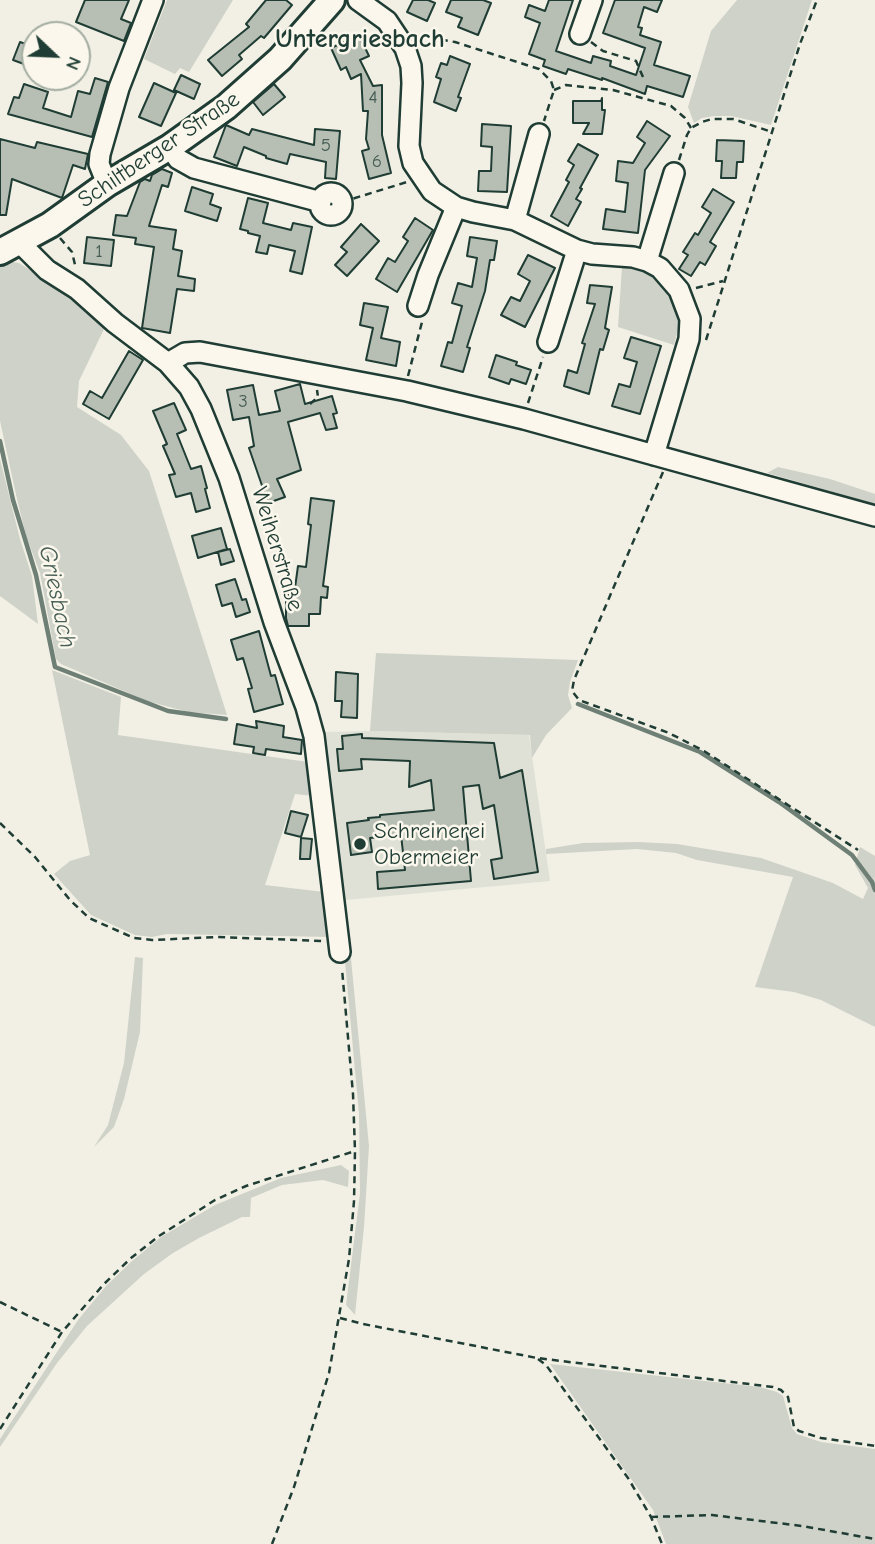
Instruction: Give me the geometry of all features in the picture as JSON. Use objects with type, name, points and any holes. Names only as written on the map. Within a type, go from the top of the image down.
[{"type":"main road","name":"Schiltberger Straße","points":[[9,247],[50,225],[107,184],[170,147],[254,84],[301,37],[332,0]]},
{"type":"street","points":[[107,184],[99,164],[100,154],[119,88],[153,0]]},
{"type":"street","points":[[358,0],[387,22],[405,48],[411,66],[412,83],[409,146],[413,163],[432,191],[456,207],[515,220],[577,250],[647,261],[660,268],[679,290],[690,319],[689,339],[654,455]]},
{"type":"street","points":[[580,34],[592,0]]},
{"type":"street","points":[[515,220],[539,134]]},
{"type":"street","points":[[170,147],[178,159],[194,168],[321,202],[322,210],[330,215],[340,211],[342,202]]},
{"type":"street","points":[[647,261],[674,173]]},
{"type":"street","points":[[418,306],[456,207]]},
{"type":"street","name":"Weiherstraße","points":[[9,247],[77,289],[115,323],[168,363],[189,387],[211,432],[244,523],[274,622],[306,707],[314,737],[340,946]]},
{"type":"street","points":[[548,342],[577,250]]},
{"type":"street","points":[[168,363],[185,353],[200,352],[407,391],[524,419],[875,516]]},
{"type":"path","points":[[704,349],[772,132],[817,0]]},
{"type":"path","points":[[580,34],[603,51],[636,61],[643,77]]},
{"type":"path","points":[[405,48],[418,38],[430,38],[478,48],[539,69],[551,81],[554,90],[539,134]]},
{"type":"path","points":[[554,90],[566,85],[613,90],[671,106],[685,118],[691,128]]},
{"type":"path","points":[[674,173],[691,128],[702,122],[722,118],[772,132]]},
{"type":"path","points":[[342,202],[411,181]]},
{"type":"path","points":[[50,225],[76,261],[77,289]]},
{"type":"path","points":[[679,290],[724,281]]},
{"type":"path","points":[[408,376],[423,325],[418,306]]},
{"type":"path","points":[[527,403],[548,342]]},
{"type":"path","points":[[658,482],[574,680],[572,691],[579,700],[669,733],[705,751],[858,850]]},
{"type":"path","points":[[0,823],[89,918],[134,937],[152,940],[218,937],[340,946],[353,1094],[354,1201],[340,1318],[329,1373],[312,1434],[272,1544]]},
{"type":"path","points":[[0,1429],[62,1332],[131,1258],[185,1217],[246,1186],[355,1151]]},
{"type":"path","points":[[0,1302],[62,1332]]},
{"type":"path","points":[[340,1318],[363,1325],[537,1358],[773,1387],[788,1397],[794,1427],[799,1431],[821,1438],[875,1446]]},
{"type":"path","points":[[537,1358],[546,1365],[620,1468],[651,1517],[662,1544]]},
{"type":"path","points":[[651,1517],[712,1515],[802,1526],[875,1539]]},
{"type":"shaded area","points":[[167,0],[233,0],[189,72],[180,68],[175,74],[144,59]]},
{"type":"shaded area","points":[[737,0],[812,0],[771,125],[731,116],[702,118],[694,123],[688,107],[711,31]]},
{"type":"shaded area","points":[[0,263],[19,263],[76,299],[105,327],[79,381],[77,407],[121,435],[149,471],[227,715],[188,712],[147,701],[61,664],[56,659],[40,573],[26,536],[0,421]]},
{"type":"shaded area","points":[[622,267],[642,271],[661,282],[672,297],[679,313],[674,345],[618,327]]},
{"type":"shaded area","points":[[0,459],[32,576],[38,624],[0,596]]},
{"type":"shaded area","points":[[778,467],[830,479],[875,494],[875,504],[767,473]]},
{"type":"shaded area","points":[[376,653],[578,660],[568,695],[572,708],[546,735],[532,758],[530,735],[370,731]]},
{"type":"shaded area","points":[[52,670],[121,697],[118,735],[308,762],[313,796],[295,794],[265,885],[324,892],[331,937],[167,934],[152,937],[135,935],[91,915],[54,874],[70,861],[90,855]]},
{"type":"shaded area","points":[[322,732],[529,735],[550,881],[346,900]]},
{"type":"shaded area","points":[[583,843],[677,844],[761,858],[833,883],[863,899],[868,888],[855,865],[860,847],[875,856],[875,1027],[821,1000],[794,992],[755,987],[793,877],[697,860],[676,853],[637,849],[546,854],[546,849]]},
{"type":"shaded area","points":[[347,917],[369,1146],[355,1315],[346,1305],[360,1193],[359,1114],[341,918]]},
{"type":"shaded area","points":[[135,957],[143,958],[140,1032],[124,1099],[114,1127],[94,1147],[108,1125],[124,1063]]},
{"type":"shaded area","points":[[341,1165],[349,1171],[348,1187],[323,1180],[282,1185],[251,1198],[250,1217],[242,1217],[199,1238],[144,1274],[87,1326],[57,1363],[0,1447],[0,1439],[78,1320],[106,1286],[161,1237],[215,1205],[281,1178]]},
{"type":"shaded area","points":[[550,1364],[760,1387],[777,1392],[783,1396],[792,1428],[797,1434],[821,1442],[875,1449],[875,1544],[666,1544],[653,1510]]},
{"type":"building","points":[[85,0],[129,0],[121,19],[131,23],[124,41],[91,28],[91,21],[76,21]]},
{"type":"building","points":[[266,0],[286,0],[292,5],[264,38],[261,36],[239,55],[242,59],[222,76],[208,60],[249,27],[246,24]]},
{"type":"building","points":[[413,0],[435,3],[427,21],[407,12]]},
{"type":"building","points":[[451,0],[483,0],[491,3],[478,35],[458,27],[462,18],[446,12]]},
{"type":"building","points":[[549,0],[573,0],[556,51],[591,63],[593,56],[611,61],[610,66],[636,75],[645,48],[603,33],[615,0],[662,0],[657,12],[644,7],[638,27],[642,28],[640,35],[661,42],[654,65],[690,76],[683,97],[647,86],[645,94],[602,78],[568,69],[566,74],[543,66],[545,60],[529,54],[540,23],[525,17],[529,5],[545,11]]},
{"type":"building","points":[[359,35],[369,56],[360,60],[373,86],[382,85],[382,135],[391,173],[369,179],[362,151],[369,149],[366,139],[368,111],[363,111],[361,74],[351,79],[346,67],[341,70],[331,48]]},
{"type":"building","points":[[20,42],[21,42],[21,63],[13,60]]},
{"type":"building","points":[[450,56],[470,64],[456,111],[434,102],[441,79],[436,77],[441,63],[447,65]]},
{"type":"building","points":[[181,75],[200,84],[194,99],[174,90]]},
{"type":"building","points":[[95,78],[108,82],[92,137],[8,114],[14,97],[19,98],[22,91],[45,91],[48,92],[43,108],[71,117],[78,91],[90,94]]},
{"type":"building","points":[[154,83],[176,93],[161,126],[139,117]]},
{"type":"building","points":[[274,84],[285,97],[263,115],[253,102]]},
{"type":"building","points":[[602,98],[602,110],[605,110],[602,134],[583,134],[589,123],[573,123],[573,101],[601,101]]},
{"type":"building","points":[[647,121],[670,136],[645,170],[638,233],[603,229],[606,209],[625,212],[628,183],[616,181],[618,161],[633,163],[645,143],[637,137]]},
{"type":"building","points":[[482,124],[511,126],[507,192],[478,191],[479,171],[491,171],[492,147],[481,146]]},
{"type":"building","points":[[226,125],[249,135],[252,129],[314,145],[315,129],[340,131],[336,179],[325,178],[326,162],[290,154],[287,164],[266,158],[244,147],[237,166],[214,157]]},
{"type":"building","points":[[0,139],[35,148],[37,142],[88,154],[85,169],[73,165],[62,198],[12,179],[6,215],[0,215]]},
{"type":"building","points":[[717,140],[744,141],[743,162],[737,162],[736,178],[721,178],[722,161],[716,161]]},
{"type":"building","points":[[578,144],[598,155],[580,188],[582,189],[576,199],[581,202],[568,226],[551,216],[569,182],[566,180],[574,165],[568,161]]},
{"type":"building","points":[[162,169],[172,173],[168,187],[162,185],[149,226],[176,230],[173,249],[182,251],[178,276],[195,279],[194,291],[177,289],[170,333],[142,328],[154,247],[135,244],[136,238],[113,235],[116,215],[127,216],[140,182],[145,179],[150,181],[152,175]]},
{"type":"building","points":[[192,187],[213,194],[210,204],[221,208],[217,221],[185,211]]},
{"type":"building","points":[[713,189],[734,202],[710,242],[716,246],[705,265],[700,262],[691,276],[679,269],[688,255],[683,252],[695,233],[698,235],[711,213],[702,207]]},
{"type":"building","points":[[248,198],[268,203],[263,223],[291,230],[293,223],[312,227],[302,274],[290,271],[295,251],[269,245],[267,254],[256,252],[260,236],[240,229]]},
{"type":"building","points":[[415,218],[433,230],[397,292],[376,279],[388,258],[395,262],[408,241],[403,237]]},
{"type":"building","points":[[361,224],[379,241],[347,276],[335,265],[347,252],[341,247]]},
{"type":"building","points":[[87,237],[114,240],[111,266],[84,263]]},
{"type":"building","points":[[470,237],[497,241],[494,260],[490,260],[485,291],[467,347],[470,348],[463,372],[441,366],[448,342],[452,343],[462,306],[452,303],[458,283],[472,287],[477,258],[467,256]]},
{"type":"building","points":[[528,255],[555,268],[525,327],[501,315],[511,297],[520,301],[530,281],[518,274]]},
{"type":"building","points":[[590,285],[612,287],[605,328],[609,330],[603,350],[600,349],[589,394],[564,386],[568,370],[577,373],[585,344],[582,343],[595,304],[587,303]]},
{"type":"building","points":[[364,303],[388,307],[381,338],[400,342],[396,366],[366,360],[373,328],[360,325]]},
{"type":"building","points":[[631,337],[661,346],[640,414],[612,406],[619,384],[630,387],[637,362],[624,358]]},
{"type":"building","points":[[129,351],[143,360],[109,419],[83,404],[90,391],[102,398]]},
{"type":"building","points":[[496,355],[531,370],[526,384],[511,379],[509,384],[489,377]]},
{"type":"building","points":[[300,384],[305,404],[332,396],[337,413],[333,414],[337,428],[326,430],[320,413],[288,422],[301,470],[277,479],[285,497],[268,503],[249,448],[254,446],[249,417],[233,420],[227,390],[253,385],[259,415],[280,411],[275,391]]},
{"type":"building","points":[[174,403],[186,430],[177,434],[191,469],[201,466],[207,488],[205,489],[210,508],[196,512],[191,493],[176,497],[169,475],[175,474],[163,446],[167,444],[153,411]]},
{"type":"building","points":[[311,498],[334,501],[323,586],[328,587],[327,598],[321,597],[320,614],[309,614],[309,626],[288,626],[286,595],[294,595],[298,566],[306,567]]},
{"type":"building","points":[[221,528],[227,549],[198,558],[192,536]]},
{"type":"building","points":[[230,549],[234,561],[221,565],[218,552]]},
{"type":"building","points":[[235,579],[242,600],[246,599],[250,612],[236,617],[232,603],[222,606],[216,585]]},
{"type":"building","points":[[259,631],[271,676],[275,675],[283,704],[254,712],[248,689],[252,688],[243,658],[237,660],[231,640]]},
{"type":"building","points":[[336,672],[358,674],[357,718],[341,717],[342,701],[335,701]]},
{"type":"building","points":[[256,721],[284,726],[283,737],[302,740],[301,754],[266,749],[265,755],[253,753],[254,747],[234,744],[237,724],[257,728]]},
{"type":"building","points":[[362,734],[362,738],[494,743],[500,778],[522,770],[538,872],[494,879],[491,860],[502,858],[494,805],[483,809],[479,785],[463,787],[471,881],[378,889],[377,872],[405,870],[401,835],[370,838],[372,852],[351,855],[347,823],[369,820],[368,818],[380,815],[434,810],[431,780],[409,787],[410,761],[361,759],[362,769],[339,771],[337,749],[343,749],[342,736]]},
{"type":"building","points":[[291,811],[308,815],[301,837],[285,833]]},
{"type":"building","points":[[301,838],[312,839],[310,859],[300,859]]},
{"type":"waterway","name":"Griesbach","points":[[0,441],[13,500],[36,575],[55,667],[168,711],[226,719]]},
{"type":"waterway","points":[[578,704],[700,752],[779,802],[852,855],[875,890]]},
{"type":"place","name":"Schreinerei Obermeier","points":[[360,844]]},
{"type":"district","name":"Untergriesbach","points":[[360,40]]}]
